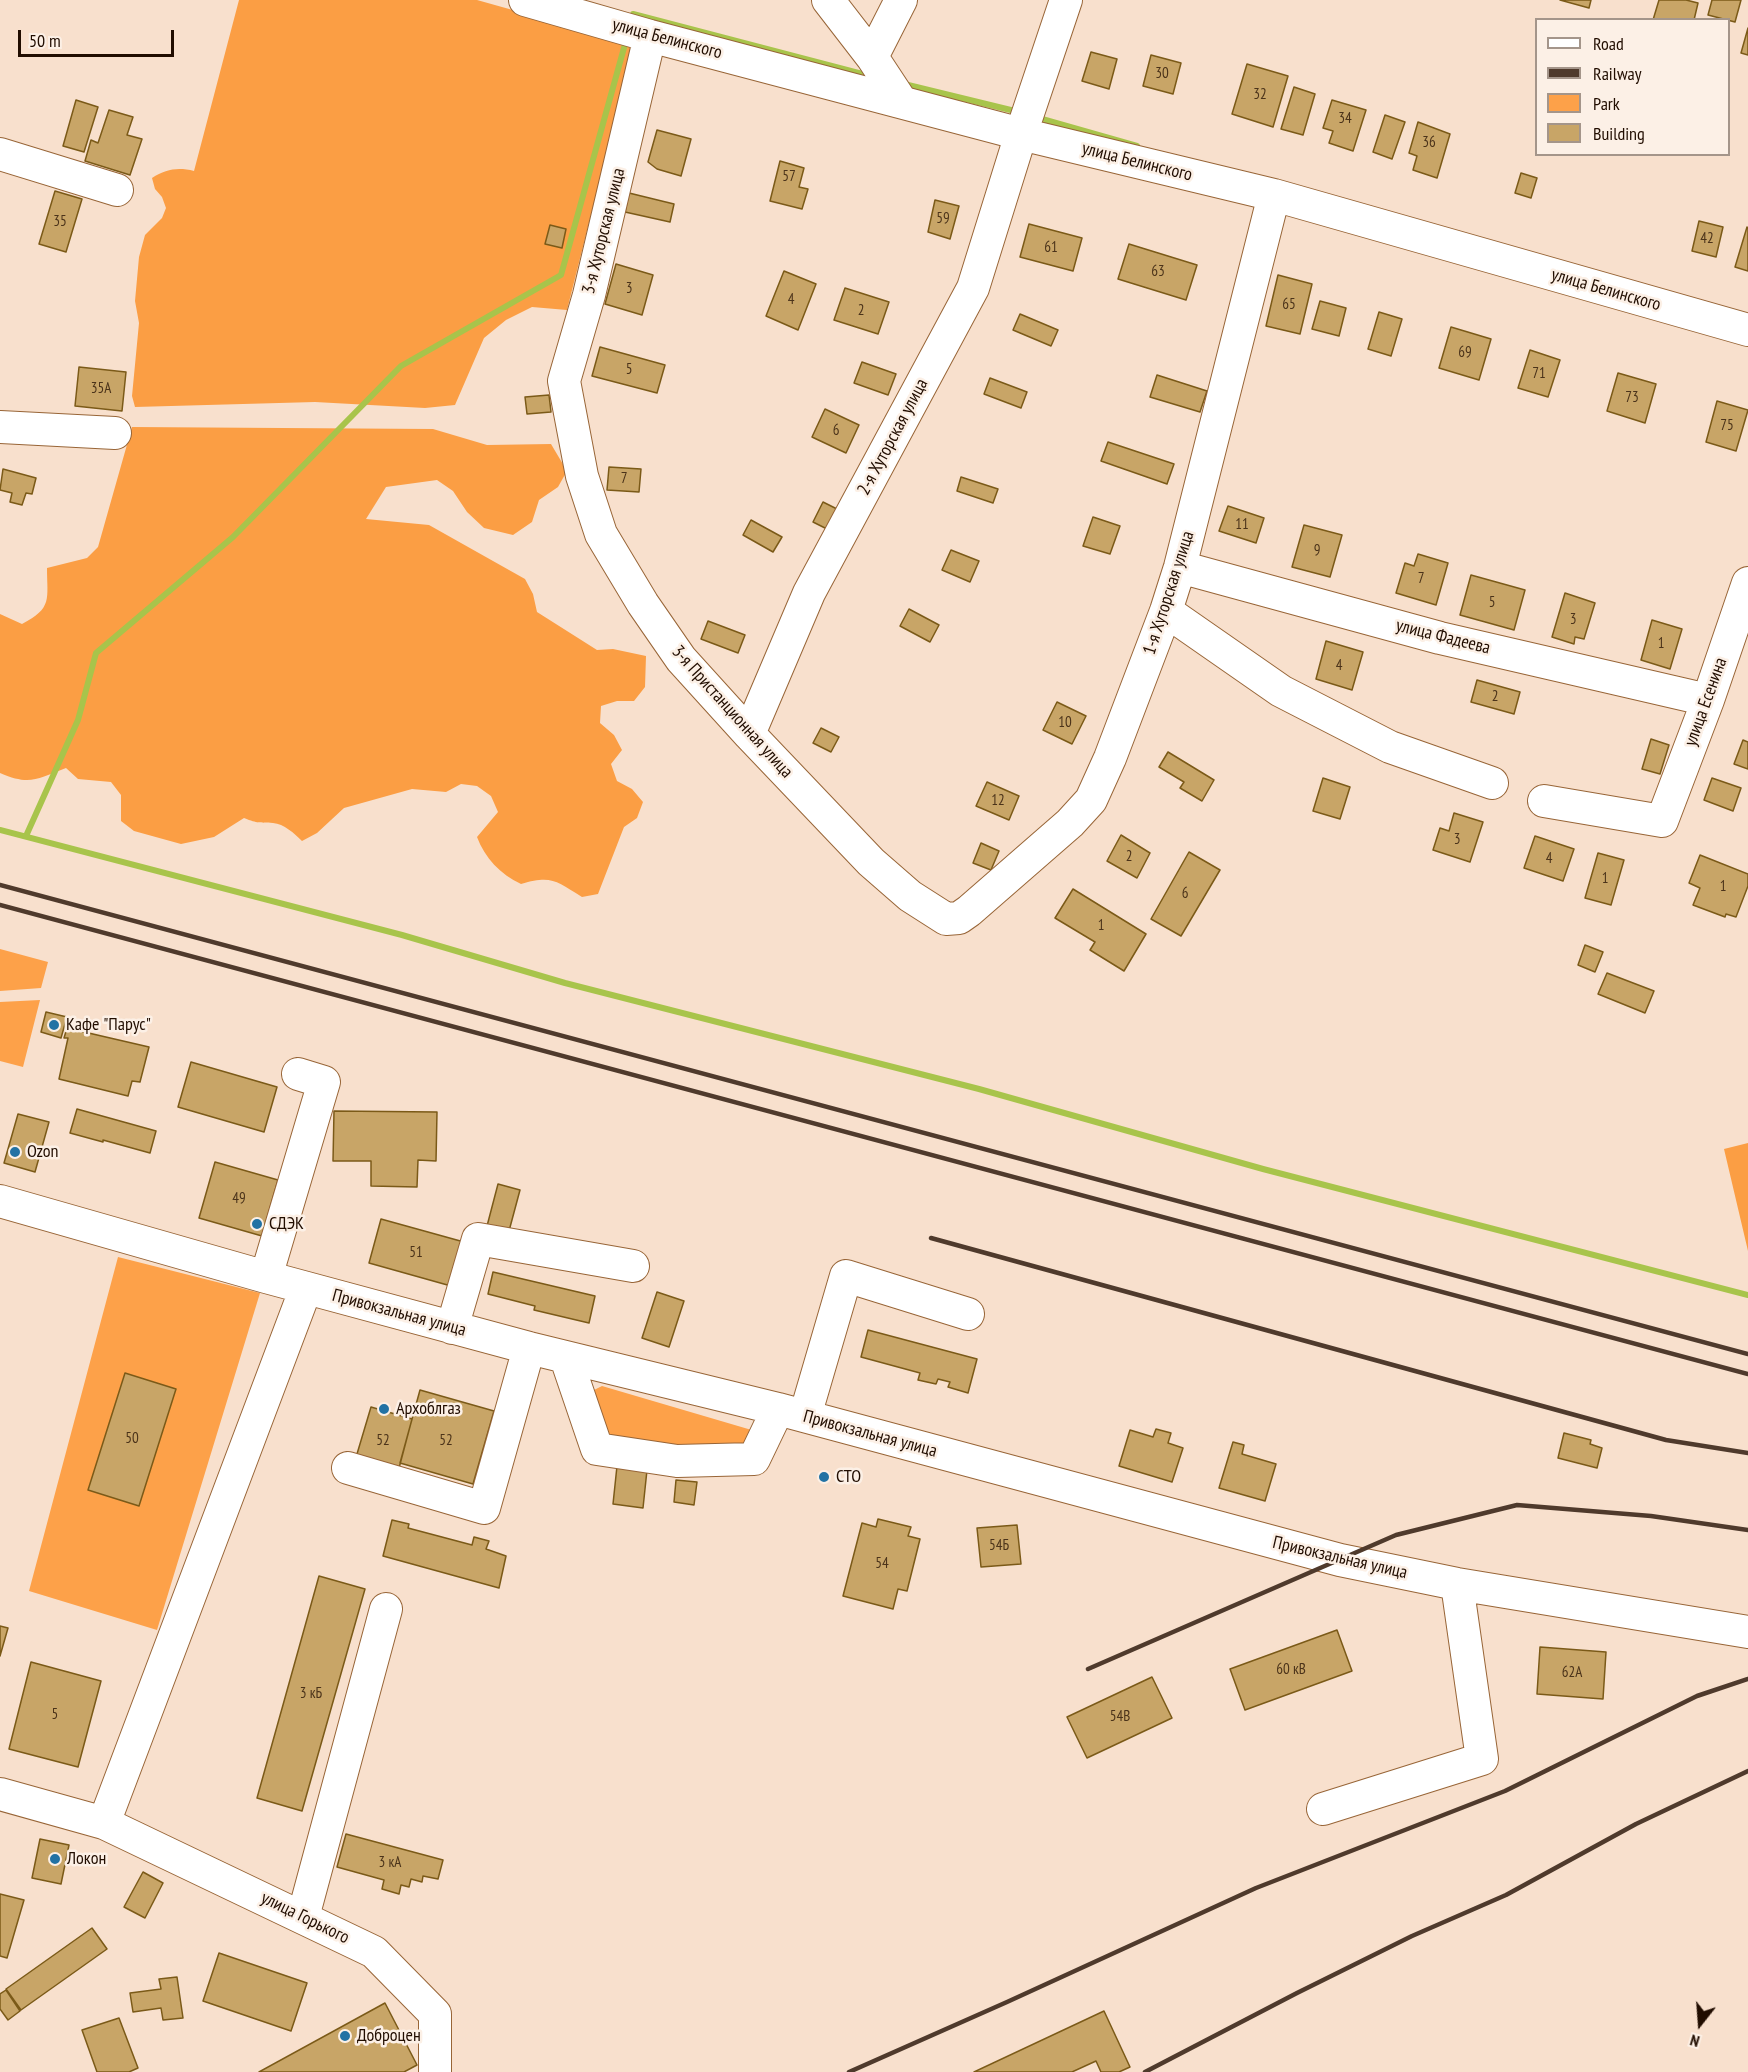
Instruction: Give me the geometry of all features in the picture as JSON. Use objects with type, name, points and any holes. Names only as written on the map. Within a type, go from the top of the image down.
[{"type":"street","name":"улица Белинского","points":[[525,0],[650,36],[1021,134],[1274,195],[1748,330]]},
{"type":"street","points":[[828,0],[872,57],[901,101]]},
{"type":"street","points":[[872,57],[901,0]]},
{"type":"street","name":"2-я Хуторская улица","points":[[749,734],[809,593],[973,288],[1066,0]]},
{"type":"street","name":"3-я Хуторская улица","points":[[572,425],[564,381],[589,295],[650,36]]},
{"type":"street","points":[[0,154],[117,190]]},
{"type":"street","name":"1-я Хуторская улица","points":[[946,918],[959,918],[969,911],[1070,823],[1091,800],[1110,758],[1166,611],[1180,567],[1274,195]]},
{"type":"street","name":"3-я Пристанционная улица","points":[[572,425],[582,476],[601,534],[643,604],[681,659],[749,734],[872,862],[910,896],[946,918]]},
{"type":"street","points":[[0,427],[115,433]]},
{"type":"street","name":"улица Фадеева","points":[[1180,567],[1440,638],[1708,700]]},
{"type":"street","name":"улица Есенина","points":[[1544,801],[1662,821],[1708,700],[1748,583]]},
{"type":"street","points":[[1166,611],[1281,691],[1390,747],[1492,783]]},
{"type":"street","points":[[266,1277],[324,1082],[298,1074]]},
{"type":"street","name":"Привокзальная улица","points":[[0,1201],[452,1328],[517,1365],[566,1358],[791,1413],[1340,1560],[1457,1584],[1748,1632]]},
{"type":"street","points":[[452,1328],[478,1239],[633,1266]]},
{"type":"street","points":[[566,1358],[597,1449],[677,1461],[754,1459],[791,1413],[846,1276],[968,1314]]},
{"type":"street","points":[[104,1823],[306,1288]]},
{"type":"street","points":[[348,1468],[484,1508],[517,1365]]},
{"type":"street","points":[[1323,1809],[1482,1759],[1457,1584]]},
{"type":"street","points":[[303,1917],[386,1609]]},
{"type":"street","name":"улица Горького","points":[[1,1798],[104,1823],[374,1952],[435,2014],[435,2072]]},
{"type":"green space","points":[[0,949],[48,962],[41,988],[0,991]]},
{"type":"green space","points":[[40,1000],[23,1067],[0,1061],[0,1002]]},
{"type":"green space","points":[[118,1257],[260,1293],[157,1630],[29,1591]]},
{"type":"green space","points":[[602,1386],[755,1431],[737,1454],[604,1435],[590,1392]]},
{"type":"shaded area","points":[[239,0],[477,0],[634,44],[567,310],[532,307],[506,320],[484,338],[455,405],[425,408],[315,402],[135,407],[132,396],[139,323],[135,301],[139,257],[145,235],[162,218],[166,208],[162,197],[155,189],[152,178],[172,170],[194,171]]},
{"type":"shaded area","points":[[132,427],[433,429],[487,445],[551,444],[567,471],[558,487],[539,500],[532,522],[513,535],[484,528],[467,512],[453,491],[437,480],[386,487],[366,519],[429,525],[525,579],[533,594],[537,612],[597,650],[613,649],[646,656],[645,687],[634,701],[617,701],[601,706],[600,723],[614,735],[622,750],[611,764],[617,781],[632,789],[643,802],[637,818],[624,827],[598,894],[582,897],[559,883],[547,880],[521,884],[500,870],[484,852],[477,837],[498,812],[491,796],[477,786],[461,784],[446,792],[412,789],[344,808],[317,833],[302,841],[281,825],[244,818],[214,837],[181,844],[134,831],[121,821],[121,795],[111,782],[78,779],[66,768],[33,780],[19,779],[0,773],[0,614],[22,624],[32,618],[39,613],[46,602],[47,568],[87,558],[98,547]]},
{"type":"shaded area","points":[[1748,1143],[1748,1251],[1724,1149]]},
{"type":"building","points":[[1560,0],[1591,0],[1589,8]]},
{"type":"building","points":[[1659,0],[1686,0],[1698,3],[1694,18],[1654,18]]},
{"type":"building","points":[[1712,0],[1741,0],[1735,22],[1730,21],[1730,18],[1708,15]]},
{"type":"building","points":[[1748,28],[1748,55],[1741,53]]},
{"type":"building","points":[[1091,52],[1117,59],[1109,89],[1082,81]]},
{"type":"building","points":[[1151,55],[1181,63],[1173,94],[1143,86]]},
{"type":"building","points":[[1247,64],[1288,76],[1273,127],[1232,114]]},
{"type":"building","points":[[1294,87],[1315,94],[1303,135],[1281,129]]},
{"type":"building","points":[[76,100],[98,107],[84,152],[63,146]]},
{"type":"building","points":[[1332,100],[1366,110],[1353,151],[1329,143],[1333,131],[1323,128]]},
{"type":"building","points":[[109,110],[133,117],[127,135],[142,139],[130,175],[85,161],[91,140],[98,143]]},
{"type":"building","points":[[1385,115],[1405,122],[1392,159],[1373,152]]},
{"type":"building","points":[[1418,122],[1450,134],[1437,178],[1413,170],[1417,156],[1409,153]]},
{"type":"building","points":[[657,130],[691,139],[681,176],[657,169],[648,162]]},
{"type":"building","points":[[780,161],[804,168],[799,187],[808,189],[802,209],[770,201]]},
{"type":"building","points":[[1521,173],[1537,178],[1531,198],[1515,193]]},
{"type":"building","points":[[55,191],[82,199],[66,252],[39,244]]},
{"type":"building","points":[[629,193],[674,204],[670,222],[625,212]]},
{"type":"building","points":[[935,200],[959,206],[950,239],[928,232]]},
{"type":"building","points":[[1699,221],[1723,227],[1716,257],[1692,251]]},
{"type":"building","points":[[1029,224],[1082,238],[1073,271],[1020,257]]},
{"type":"building","points":[[550,225],[566,229],[562,248],[545,244]]},
{"type":"building","points":[[1748,228],[1748,271],[1735,267]]},
{"type":"building","points":[[1129,244],[1197,265],[1186,300],[1118,279]]},
{"type":"building","points":[[616,264],[653,275],[642,315],[605,304]]},
{"type":"building","points":[[784,271],[816,284],[798,330],[766,316]]},
{"type":"building","points":[[1278,275],[1312,284],[1300,334],[1266,326]]},
{"type":"building","points":[[845,288],[889,302],[878,334],[834,320]]},
{"type":"building","points":[[1320,301],[1346,308],[1339,336],[1312,329]]},
{"type":"building","points":[[1379,312],[1402,319],[1391,356],[1368,349]]},
{"type":"building","points":[[1020,314],[1058,330],[1051,346],[1013,330]]},
{"type":"building","points":[[1451,327],[1491,339],[1479,380],[1439,368]]},
{"type":"building","points":[[600,347],[665,365],[657,393],[592,376]]},
{"type":"building","points":[[1530,350],[1560,360],[1548,397],[1518,388]]},
{"type":"building","points":[[862,362],[896,374],[888,395],[854,383]]},
{"type":"building","points":[[79,367],[126,372],[122,411],[75,406]]},
{"type":"building","points":[[1618,373],[1656,384],[1645,423],[1607,411]]},
{"type":"building","points":[[1157,375],[1207,391],[1200,412],[1150,397]]},
{"type":"building","points":[[990,378],[1027,392],[1021,408],[984,394]]},
{"type":"building","points":[[549,395],[551,412],[527,414],[525,397]]},
{"type":"building","points":[[1717,401],[1748,410],[1736,451],[1706,442]]},
{"type":"building","points":[[825,409],[859,425],[846,453],[812,437]]},
{"type":"building","points":[[1108,442],[1174,464],[1167,484],[1101,461]]},
{"type":"building","points":[[609,467],[641,469],[639,492],[607,490]]},
{"type":"building","points":[[3,469],[36,478],[32,494],[26,493],[22,505],[10,502],[12,493],[0,490]]},
{"type":"building","points":[[961,477],[998,489],[993,503],[957,491]]},
{"type":"building","points":[[823,502],[837,509],[827,529],[813,522]]},
{"type":"building","points":[[1228,506],[1264,518],[1256,543],[1219,531]]},
{"type":"building","points":[[1093,517],[1120,526],[1110,554],[1083,546]]},
{"type":"building","points":[[751,520],[782,537],[773,552],[743,535]]},
{"type":"building","points":[[1304,525],[1342,535],[1330,577],[1292,567]]},
{"type":"building","points":[[951,550],[979,561],[970,582],[942,570]]},
{"type":"building","points":[[1418,554],[1448,563],[1436,605],[1396,593],[1405,563],[1414,566]]},
{"type":"building","points":[[1471,575],[1525,590],[1514,630],[1460,615]]},
{"type":"building","points":[[1565,593],[1595,603],[1584,639],[1575,637],[1574,644],[1552,637]]},
{"type":"building","points":[[909,609],[939,625],[930,642],[900,626]]},
{"type":"building","points":[[1652,620],[1682,629],[1670,669],[1641,660]]},
{"type":"building","points":[[708,621],[745,635],[738,653],[701,639]]},
{"type":"building","points":[[1326,641],[1363,652],[1352,690],[1316,679]]},
{"type":"building","points":[[1477,680],[1520,692],[1514,714],[1471,702]]},
{"type":"building","points":[[1057,702],[1086,716],[1072,744],[1043,730]]},
{"type":"building","points":[[821,728],[839,737],[831,752],[813,743]]},
{"type":"building","points":[[1651,739],[1669,745],[1660,774],[1642,769]]},
{"type":"building","points":[[1743,740],[1748,742],[1748,769],[1734,764]]},
{"type":"building","points":[[1168,752],[1214,780],[1202,801],[1180,788],[1184,782],[1159,767]]},
{"type":"building","points":[[1323,778],[1350,787],[1340,819],[1313,811]]},
{"type":"building","points":[[1712,778],[1741,788],[1733,811],[1704,800]]},
{"type":"building","points":[[987,782],[1019,796],[1009,820],[976,806]]},
{"type":"building","points":[[1454,813],[1483,822],[1470,862],[1433,850],[1440,828],[1449,831]]},
{"type":"building","points":[[1121,835],[1150,853],[1137,878],[1107,861]]},
{"type":"building","points":[[1535,836],[1574,849],[1563,881],[1524,868]]},
{"type":"building","points":[[981,843],[999,851],[991,870],[973,863]]},
{"type":"building","points":[[1189,852],[1220,870],[1181,936],[1151,919]]},
{"type":"building","points":[[1598,853],[1624,860],[1611,905],[1585,898]]},
{"type":"building","points":[[1700,855],[1748,874],[1748,886],[1736,917],[1726,914],[1725,917],[1693,905],[1700,888],[1689,883]]},
{"type":"building","points":[[1073,889],[1146,934],[1124,971],[1090,950],[1095,942],[1055,918]]},
{"type":"building","points":[[1585,945],[1603,952],[1595,972],[1578,965]]},
{"type":"building","points":[[1607,973],[1654,991],[1645,1013],[1598,994]]},
{"type":"building","name":"Кафе \"Парус\"","points":[[46,1012],[67,1017],[61,1038],[41,1032]]},
{"type":"building","points":[[67,1028],[149,1047],[140,1082],[132,1081],[128,1096],[59,1079],[68,1038],[64,1038]]},
{"type":"building","points":[[191,1062],[277,1087],[264,1132],[178,1107]]},
{"type":"building","points":[[77,1109],[156,1131],[150,1153],[70,1133]]},
{"type":"building","points":[[334,1111],[437,1112],[436,1161],[418,1160],[417,1187],[371,1186],[371,1161],[333,1161]]},
{"type":"building","points":[[18,1114],[49,1122],[35,1172],[4,1163]]},
{"type":"building","points":[[215,1162],[278,1180],[262,1236],[199,1218]]},
{"type":"building","points":[[498,1184],[520,1190],[509,1231],[487,1226]]},
{"type":"building","points":[[381,1219],[464,1242],[451,1286],[369,1263]]},
{"type":"building","points":[[493,1272],[595,1296],[589,1323],[534,1310],[535,1306],[488,1294]]},
{"type":"building","points":[[657,1292],[684,1301],[669,1347],[642,1338]]},
{"type":"building","points":[[868,1330],[977,1359],[968,1393],[948,1387],[950,1382],[938,1379],[936,1384],[918,1380],[920,1373],[861,1357]]},
{"type":"building","points":[[125,1373],[176,1389],[139,1506],[88,1490]]},
{"type":"building","points":[[420,1390],[494,1411],[473,1484],[400,1463]]},
{"type":"building","points":[[371,1407],[412,1419],[394,1487],[354,1464]]},
{"type":"building","points":[[1156,1429],[1171,1433],[1168,1443],[1183,1448],[1172,1482],[1119,1466],[1130,1430],[1153,1437]]},
{"type":"building","points":[[1564,1433],[1591,1440],[1590,1444],[1602,1448],[1597,1468],[1558,1458]]},
{"type":"building","points":[[1233,1442],[1244,1445],[1242,1454],[1276,1464],[1265,1501],[1219,1488]]},
{"type":"building","points":[[617,1466],[647,1470],[643,1508],[613,1504]]},
{"type":"building","points":[[676,1480],[697,1482],[694,1505],[674,1502]]},
{"type":"building","points":[[878,1519],[911,1527],[908,1536],[920,1539],[907,1591],[898,1589],[893,1609],[843,1596],[862,1523],[876,1527]]},
{"type":"building","points":[[392,1520],[409,1524],[408,1528],[472,1545],[474,1537],[489,1541],[486,1549],[506,1556],[499,1588],[383,1556]]},
{"type":"building","points":[[1017,1525],[1021,1564],[981,1567],[977,1528]]},
{"type":"building","points":[[319,1576],[365,1589],[302,1811],[257,1798]]},
{"type":"building","points":[[0,1626],[8,1628],[0,1656]]},
{"type":"building","points":[[1337,1630],[1352,1671],[1245,1710],[1230,1669]]},
{"type":"building","points":[[1540,1647],[1606,1652],[1603,1699],[1537,1694]]},
{"type":"building","points":[[31,1662],[101,1681],[78,1767],[9,1749]]},
{"type":"building","points":[[1152,1677],[1172,1718],[1087,1758],[1067,1717]]},
{"type":"building","points":[[346,1834],[443,1860],[438,1879],[423,1876],[422,1882],[411,1879],[409,1887],[401,1885],[399,1894],[382,1889],[384,1880],[337,1867]]},
{"type":"building","points":[[40,1839],[69,1845],[61,1884],[32,1878]]},
{"type":"building","points":[[143,1872],[163,1883],[145,1918],[124,1907]]},
{"type":"building","points":[[0,1894],[24,1900],[7,1958],[0,1956]]},
{"type":"building","points":[[92,1928],[107,1949],[21,2010],[6,1989]]},
{"type":"building","points":[[219,1953],[307,1983],[291,2031],[203,2001]]},
{"type":"building","points":[[177,1977],[183,2018],[163,2020],[161,2008],[133,2012],[130,1993],[161,1989],[159,1979]]},
{"type":"building","points":[[6,1990],[20,2011],[8,2020],[0,2009],[0,1994]]},
{"type":"building","points":[[385,2003],[417,2065],[404,2072],[259,2072]]},
{"type":"building","points":[[1104,2011],[1130,2067],[1119,2072],[1101,2072],[1096,2061],[1072,2072],[974,2072]]},
{"type":"building","points":[[119,2018],[138,2068],[129,2072],[97,2072],[82,2030]]},
{"type":"waterway","points":[[631,22],[633,14],[870,76]]},
{"type":"waterway","points":[[26,836],[78,720],[96,653],[233,537],[401,366],[561,275],[627,37]]},
{"type":"waterway","points":[[904,84],[1019,112]]},
{"type":"waterway","points":[[1035,117],[1137,146]]},
{"type":"waterway","points":[[0,830],[402,935],[565,983],[979,1089],[1263,1169],[1748,1295]]},
{"type":"railway","points":[[0,885],[1748,1354]]},
{"type":"railway","points":[[0,905],[1748,1374]]},
{"type":"railway","points":[[931,1238],[1666,1440],[1748,1453]]},
{"type":"railway","points":[[1088,1669],[1396,1535],[1517,1505],[1651,1516],[1748,1530]]},
{"type":"railway","points":[[849,2072],[1256,1888],[1505,1791],[1697,1696],[1748,1679]]},
{"type":"railway","points":[[1145,2072],[1412,1936],[1506,1895],[1636,1824],[1748,1771]]},
{"type":"place","name":"Кафе \"Парус\"","points":[[54,1025]]},
{"type":"place","name":"Ozon","points":[[15,1152]]},
{"type":"place","name":"СДЭК","points":[[257,1224]]},
{"type":"place","name":"Архоблгаз","points":[[384,1409]]},
{"type":"place","name":"СТО","points":[[824,1477]]},
{"type":"place","name":"Локон","points":[[55,1859]]},
{"type":"place","name":"Доброцен","points":[[345,2036]]}]
